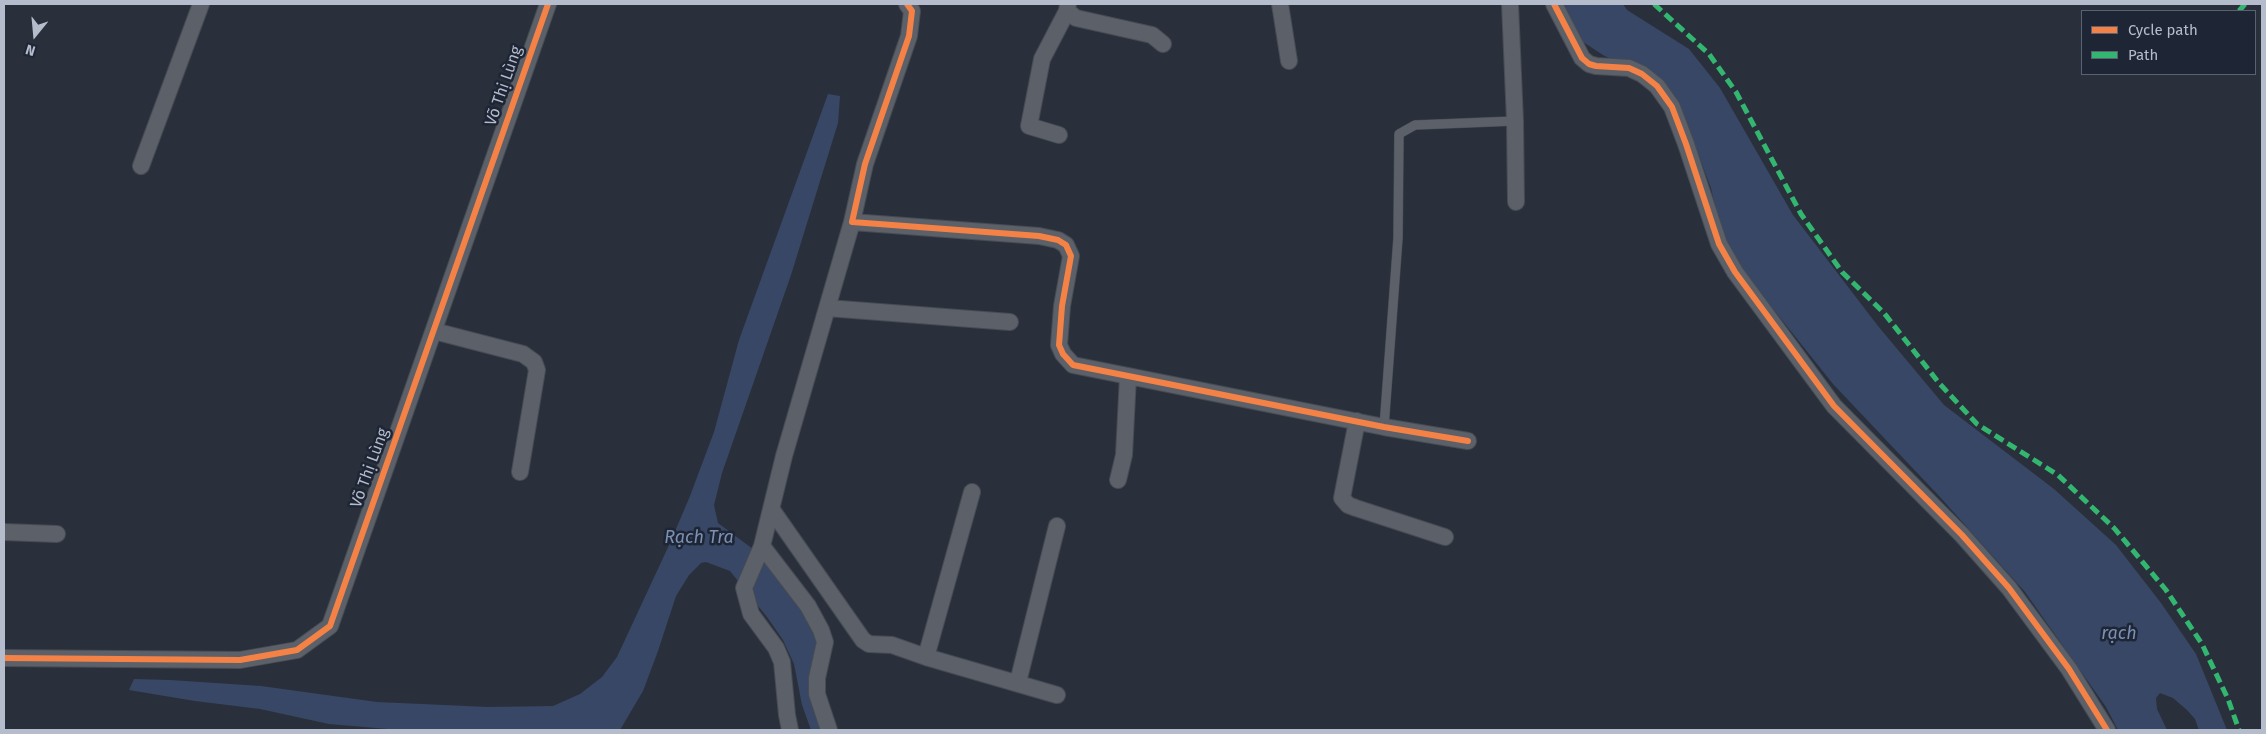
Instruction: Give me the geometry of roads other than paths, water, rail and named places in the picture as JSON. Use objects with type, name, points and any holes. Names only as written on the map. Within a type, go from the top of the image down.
[{"type":"street","points":[[141,166],[200,4]]},
{"type":"street","name":"Võ Thị Lùng","points":[[4,658],[240,660],[297,650],[330,626],[548,4]]},
{"type":"street","points":[[790,730],[782,662],[776,648],[751,614],[744,588],[761,548],[772,510],[784,456],[852,222],[865,164],[909,36],[912,11],[907,4]]},
{"type":"street","points":[[1280,4],[1289,60]]},
{"type":"street","points":[[1510,4],[1516,202]]},
{"type":"street","points":[[1554,4],[1582,58],[1588,64],[1628,68],[1642,74],[1657,86],[1672,108],[1719,244],[1744,285],[1834,406],[1962,535],[2009,588],[2069,669],[2107,730]]},
{"type":"street","points":[[1059,136],[1029,126],[1042,58],[1068,8],[1076,18],[1152,35],[1163,44]]},
{"type":"street","points":[[852,222],[1039,236],[1058,240],[1066,245],[1071,256],[1062,306],[1059,345],[1063,354],[1073,365],[1384,427],[1468,441]]},
{"type":"street","points":[[827,308],[1010,322]]},
{"type":"street","points":[[434,331],[523,354],[534,362],[537,370],[520,472]]},
{"type":"street","points":[[1118,480],[1124,455],[1128,376]]},
{"type":"street","points":[[1357,421],[1342,498],[1348,505],[1445,537]]},
{"type":"street","points":[[926,657],[972,492]]},
{"type":"street","points":[[772,510],[863,640],[876,645],[884,643],[892,645],[926,657],[1057,694]]},
{"type":"street","points":[[1018,682],[1057,526]]},
{"type":"street","points":[[4,532],[57,534]]},
{"type":"street","points":[[761,548],[808,606],[821,630],[825,642],[817,678],[817,694],[828,730]]},
{"type":"lane","points":[[1384,427],[1398,238],[1399,134],[1415,125],[1515,121]]},
{"type":"water","name":"rạch","points":[[1562,4],[1623,4],[1627,10],[1689,49],[1720,88],[1793,215],[1878,326],[1944,405],[2054,489],[2116,545],[2161,603],[2196,654],[2227,730],[2199,730],[2195,719],[2187,710],[2173,698],[2160,693],[2156,698],[2157,709],[2167,730],[2118,730],[2106,707],[2025,592],[1940,497],[1833,384],[1734,260],[1720,229],[1711,188],[1687,124],[1665,86],[1603,55],[1577,38]]},
{"type":"water","name":"Rạch Tra","points":[[828,94],[840,96],[838,123],[791,275],[722,473],[714,505],[718,523],[765,558],[808,618],[819,651],[823,730],[811,730],[802,705],[794,664],[783,640],[767,617],[730,571],[706,562],[701,563],[689,575],[676,596],[643,691],[620,730],[399,730],[329,724],[260,709],[129,690],[134,679],[170,680],[261,686],[377,702],[488,707],[553,706],[580,694],[602,677],[617,657],[690,496],[714,432],[739,340]]}]
